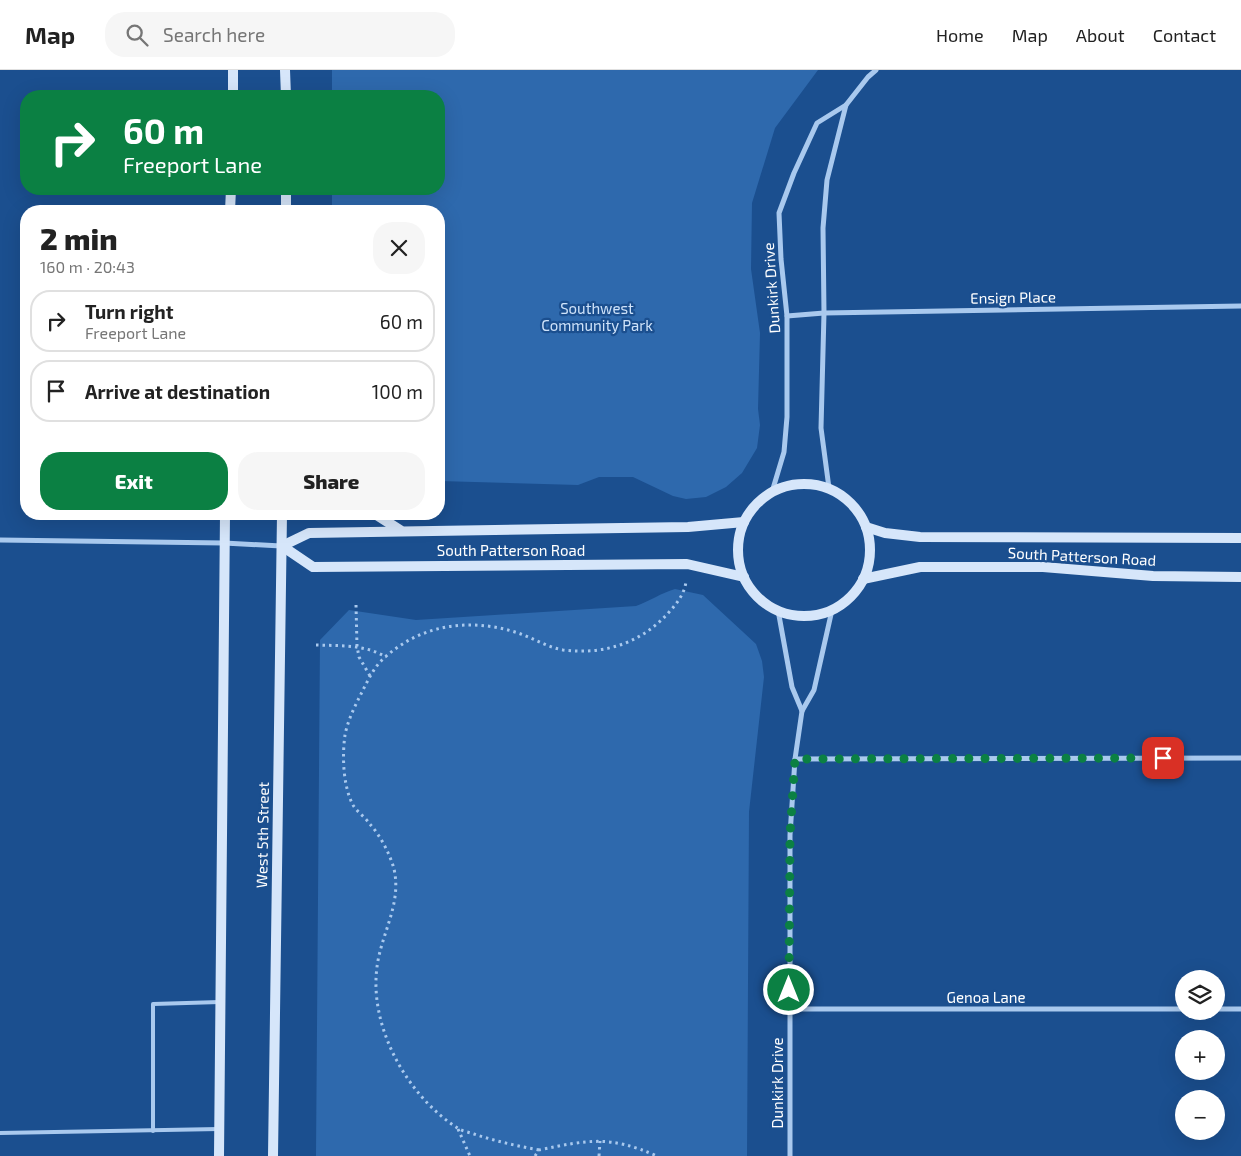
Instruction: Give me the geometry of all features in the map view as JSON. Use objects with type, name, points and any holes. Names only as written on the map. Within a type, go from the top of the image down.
[{"type":"street","points":[[233,70],[233,90]]},
{"type":"street","points":[[285,70],[286,90]]},
{"type":"street","name":"Dunkirk Drive","points":[[772,492],[784,452],[787,428],[786,316],[779,214],[794,173],[817,123],[846,105],[876,70]]},
{"type":"street","name":"Dunkirk Drive","points":[[829,488],[821,428],[824,313],[823,228],[827,180],[846,105]]},
{"type":"street","name":"Ensign Place","points":[[786,316],[824,313],[1241,306]]},
{"type":"street","points":[[810,484],[829,488],[845,498],[857,510],[866,527],[870,544],[869,562],[863,579],[850,597],[832,610],[814,615],[796,615],[778,610],[764,602],[744,578],[739,559],[739,540],[744,522],[756,504],[772,492],[790,485],[810,484]]},
{"type":"street","points":[[218,1156],[225,520]]},
{"type":"street","name":"West 5th Street","points":[[273,1156],[282,520]]},
{"type":"street","points":[[384,520],[400,530]]},
{"type":"street","name":"South Patterson Road","points":[[0,540],[282,546],[309,533],[400,530],[688,527],[744,522]]},
{"type":"street","name":"South Patterson Road","points":[[866,527],[885,533],[920,537],[1241,538]]},
{"type":"street","name":"South Patterson Road","points":[[282,546],[314,567],[687,564],[744,578]]},
{"type":"street","name":"South Patterson Road","points":[[863,579],[920,567],[1043,567],[1153,576],[1241,577]]},
{"type":"street","points":[[778,610],[792,687],[802,711]]},
{"type":"street","name":"Dunkirk Drive","points":[[790,1156],[790,835],[795,759],[802,711],[814,690],[832,610]]},
{"type":"street","points":[[795,759],[1241,758]]},
{"type":"street","name":"Genoa Lane","points":[[789,1010],[1175,1010]]},
{"type":"street","points":[[1225,1010],[1241,1010]]},
{"type":"lane","points":[[153,1131],[153,1004],[220,1002]]},
{"type":"lane","points":[[0,1133],[218,1129]]},
{"type":"path","points":[[470,1156],[457,1129],[419,1095],[402,1070],[388,1042],[380,1016],[376,990],[376,970],[380,950],[390,924],[396,892],[394,869],[385,848],[371,824],[354,806],[347,784],[344,762],[346,734],[353,712],[370,676],[386,657],[424,633],[448,626],[465,624],[500,627],[559,649],[595,650],[614,648],[644,635],[661,622],[680,600],[685,586],[686,575]]},
{"type":"path","points":[[356,605],[356,646],[359,657],[370,676]]},
{"type":"path","points":[[316,646],[356,646],[376,651],[386,657]]},
{"type":"path","points":[[457,1129],[494,1141],[539,1150],[580,1142],[600,1141],[634,1146],[657,1156]]},
{"type":"path","points":[[600,1141],[600,1156]]},
{"type":"path","points":[[535,1156],[539,1150]]},
{"type":"green space","name":"Southwest Community Park","points":[[332,70],[818,70],[775,128],[752,203],[751,269],[760,333],[758,409],[760,425],[757,448],[742,473],[726,487],[706,497],[686,499],[673,496],[633,477],[599,477],[578,485],[445,481],[445,205],[332,205],[332,195],[445,195],[445,90],[332,90]]},
{"type":"green space","points":[[675,589],[703,595],[756,644],[762,661],[764,677],[749,812],[747,1156],[316,1156],[320,640],[349,610],[416,620],[636,606]]},
{"type":"route","points":[[789,990],[790,835],[795,759],[1163,758]]}]
